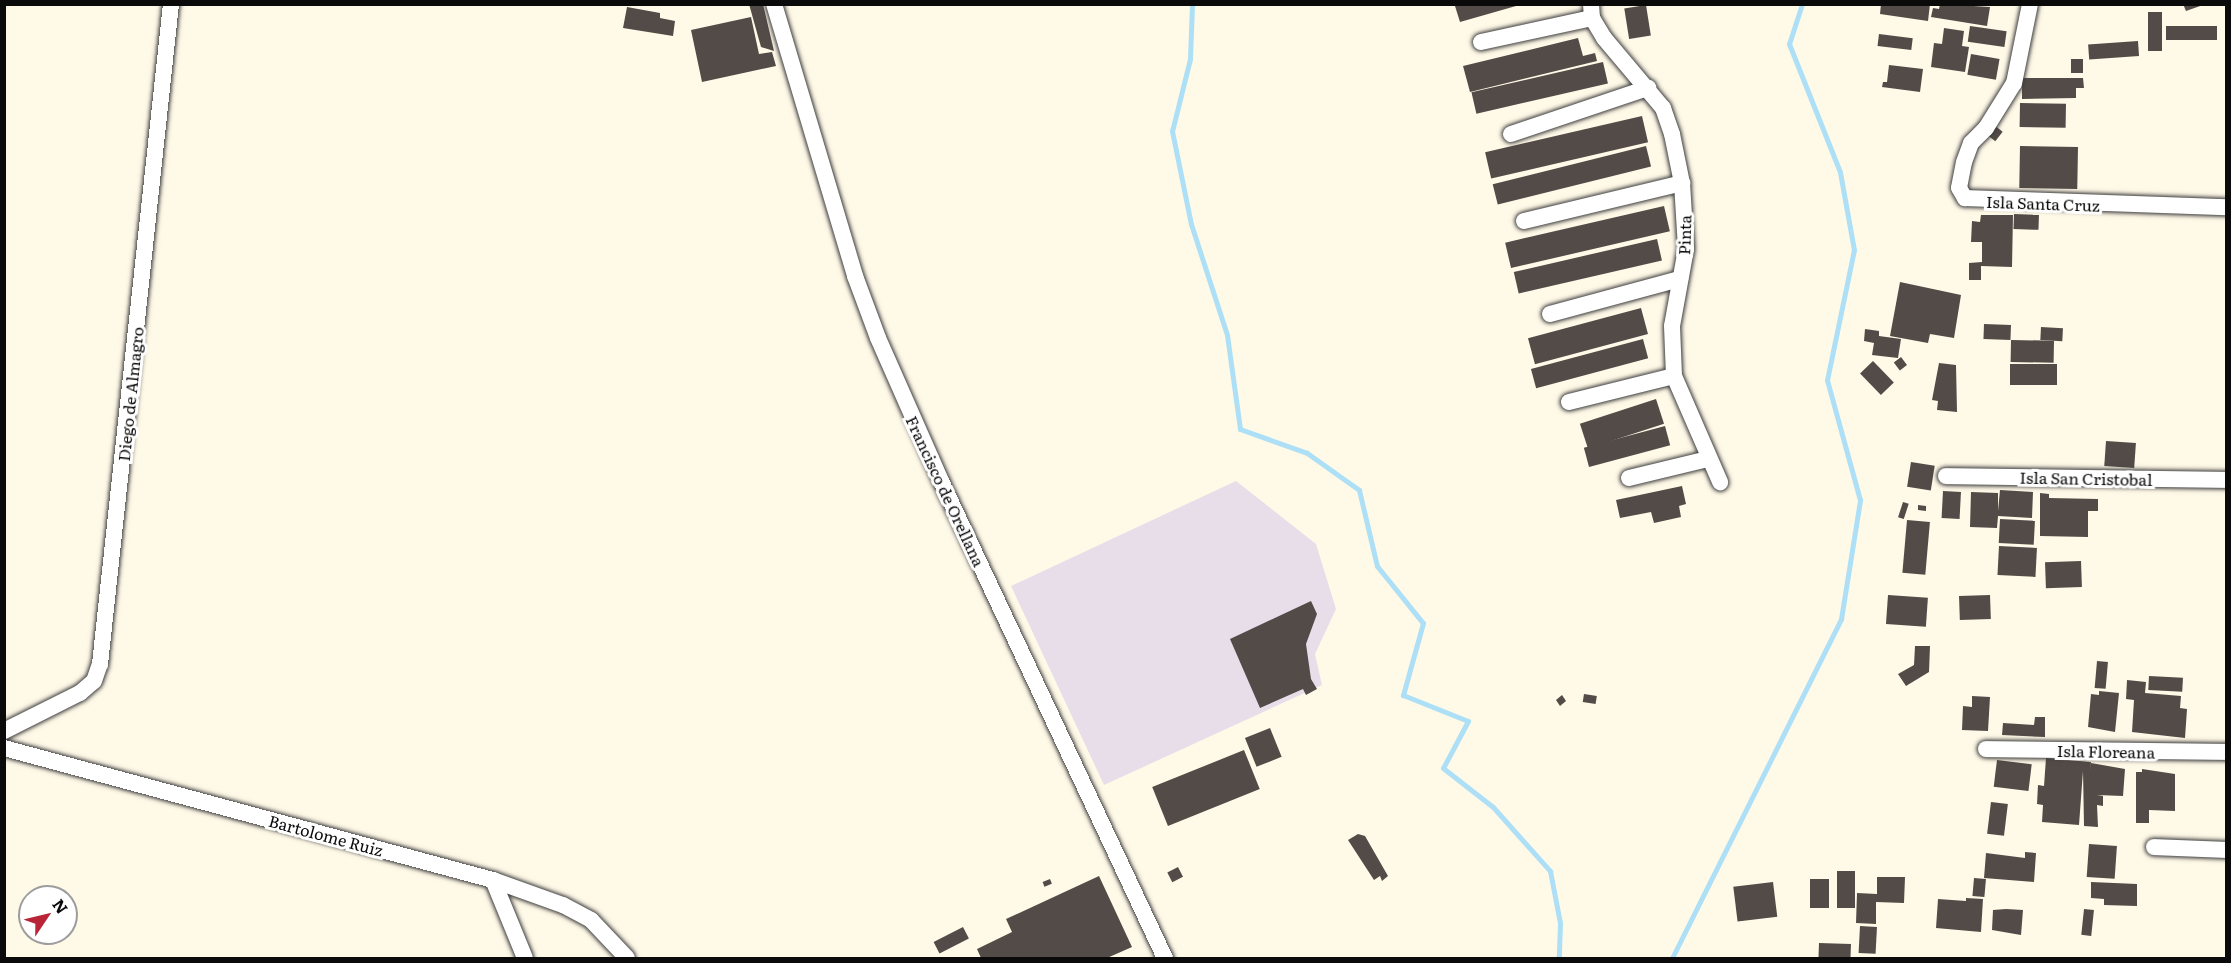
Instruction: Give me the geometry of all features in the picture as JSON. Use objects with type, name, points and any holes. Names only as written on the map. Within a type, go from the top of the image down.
[{"type":"street","name":"Diego de Almagro","points":[[4,730],[80,693],[94,681],[100,664],[171,4]]},
{"type":"street","name":"Francisco de Orellana","points":[[774,4],[855,276],[878,338],[940,481],[1165,958]]},
{"type":"street","name":"Isla Santa Cruz","points":[[2030,4],[2014,83],[1986,128],[1971,143],[1964,162],[1959,188],[1965,198],[2226,207]]},
{"type":"street","points":[[1481,42],[1592,11]]},
{"type":"street","name":"Pinta","points":[[1592,11],[1604,38],[1648,87],[1669,125],[1682,183],[1686,249],[1672,326],[1674,376],[1719,482]]},
{"type":"street","points":[[1511,134],[1648,87]]},
{"type":"street","points":[[1524,221],[1682,183]]},
{"type":"street","points":[[1550,314],[1680,279]]},
{"type":"street","points":[[1569,402],[1674,376]]},
{"type":"street","points":[[1629,478],[1708,459]]},
{"type":"street","name":"Isla San Cristobal","points":[[1946,476],[2226,480]]},
{"type":"street","name":"Bartolome Ruiz","points":[[4,748],[493,880],[563,905],[591,920],[627,958]]},
{"type":"street","name":"Isla Floreana","points":[[1986,749],[2226,752]]},
{"type":"street","points":[[2154,847],[2226,849]]},
{"type":"street","points":[[493,880],[525,958]]},
{"type":"shaded area","points":[[1236,481],[1316,544],[1336,609],[1315,654],[1322,685],[1104,785],[1011,586]]},
{"type":"building","points":[[749,4],[763,4],[774,51],[761,47]]},
{"type":"building","points":[[1460,4],[1523,4],[1460,22],[1455,6]]},
{"type":"building","points":[[1881,4],[1930,4],[1928,21],[1880,14]]},
{"type":"building","points":[[1940,4],[1990,7],[1987,26],[1931,17],[1933,8],[1939,9]]},
{"type":"building","points":[[2183,4],[2203,4],[2203,5],[2186,11]]},
{"type":"building","points":[[1646,5],[1651,36],[1629,39],[1624,8]]},
{"type":"building","points":[[627,7],[660,13],[660,18],[675,21],[673,36],[623,28]]},
{"type":"building","points":[[2148,12],[2162,12],[2162,51],[2148,51]]},
{"type":"building","points":[[751,17],[759,54],[772,52],[776,66],[702,82],[691,30]]},
{"type":"building","points":[[1970,26],[2007,31],[2004,47],[1968,42]]},
{"type":"building","points":[[2166,26],[2217,26],[2217,40],[2166,40]]},
{"type":"building","points":[[1944,28],[1964,31],[1962,46],[1969,47],[1965,72],[1931,67],[1934,43],[1942,44]]},
{"type":"building","points":[[1879,34],[1913,38],[1911,50],[1878,46]]},
{"type":"building","points":[[1578,38],[1583,56],[1595,53],[1597,61],[1470,92],[1463,66]]},
{"type":"building","points":[[2138,41],[2139,56],[2089,59],[2088,44]]},
{"type":"building","points":[[1971,54],[2000,59],[1996,80],[1967,75]]},
{"type":"building","points":[[2071,59],[2083,59],[2083,73],[2071,73]]},
{"type":"building","points":[[1603,62],[1608,83],[1476,114],[1471,92]]},
{"type":"building","points":[[1889,65],[1923,69],[1920,92],[1882,87],[1883,82],[1887,82]]},
{"type":"building","points":[[2022,78],[2083,78],[2084,88],[2076,88],[2076,98],[2022,99]]},
{"type":"building","points":[[2020,103],[2066,104],[2066,128],[2020,127]]},
{"type":"building","points":[[1642,116],[1648,142],[1491,179],[1485,152]]},
{"type":"building","points":[[1994,125],[2003,132],[1995,141],[1987,134]]},
{"type":"building","points":[[1646,146],[1651,166],[1498,205],[1493,184]]},
{"type":"building","points":[[2020,146],[2078,147],[2077,189],[2019,188]]},
{"type":"building","points":[[1664,206],[1670,231],[1511,268],[1505,243]]},
{"type":"building","points":[[2014,214],[2039,215],[2038,230],[2013,229]]},
{"type":"building","points":[[1981,215],[2013,215],[2012,267],[1981,266],[1981,280],[1969,280],[1969,263],[1982,262],[1982,242],[1971,242],[1972,221],[1980,222]]},
{"type":"building","points":[[1657,239],[1662,260],[1519,294],[1514,272]]},
{"type":"building","points":[[1900,282],[1961,295],[1954,338],[1930,334],[1928,343],[1890,336]]},
{"type":"building","points":[[1641,308],[1648,334],[1535,364],[1528,338]]},
{"type":"building","points":[[1984,324],[2011,325],[2010,340],[1983,339]]},
{"type":"building","points":[[2041,327],[2063,328],[2062,341],[2040,340]]},
{"type":"building","points":[[1865,329],[1879,331],[1879,336],[1901,339],[1898,358],[1872,355],[1874,343],[1864,341]]},
{"type":"building","points":[[1643,339],[1648,358],[1536,388],[1531,369]]},
{"type":"building","points":[[2011,340],[2054,341],[2054,363],[2011,362]]},
{"type":"building","points":[[1901,357],[1907,365],[1900,370],[1894,362]]},
{"type":"building","points":[[1873,361],[1894,383],[1881,395],[1860,374]]},
{"type":"building","points":[[1939,363],[1956,365],[1957,412],[1937,410],[1938,401],[1932,400]]},
{"type":"building","points":[[2010,364],[2057,364],[2057,385],[2010,385]]},
{"type":"building","points":[[1656,399],[1664,424],[1588,448],[1580,424]]},
{"type":"building","points":[[1665,426],[1670,445],[1589,467],[1584,448]]},
{"type":"building","points":[[2106,441],[2136,443],[2134,468],[2104,466]]},
{"type":"building","points":[[1911,462],[1935,466],[1931,490],[1907,487]]},
{"type":"building","points":[[1682,486],[1686,504],[1679,506],[1681,517],[1654,523],[1651,512],[1620,518],[1616,500]]},
{"type":"building","points":[[2000,490],[2033,492],[2032,518],[1998,516],[1997,528],[1970,527],[1971,492],[1998,493],[1998,511]]},
{"type":"building","points":[[1943,491],[1961,492],[1960,519],[1942,518]]},
{"type":"building","points":[[2040,493],[2049,494],[2049,498],[2098,499],[2098,511],[2088,511],[2088,537],[2040,536]]},
{"type":"building","points":[[1903,502],[1909,504],[1904,519],[1898,517]]},
{"type":"building","points":[[1918,505],[1926,506],[1926,511],[1918,510]]},
{"type":"building","points":[[2000,519],[2035,521],[2034,545],[1999,543]]},
{"type":"building","points":[[1907,520],[1930,522],[1925,575],[1902,573]]},
{"type":"building","points":[[1999,546],[2037,548],[2035,577],[1997,575]]},
{"type":"building","points":[[2081,561],[2082,587],[2046,588],[2045,562]]},
{"type":"building","points":[[1888,595],[1928,598],[1926,627],[1886,624]]},
{"type":"building","points":[[1990,595],[1991,619],[1960,620],[1959,596]]},
{"type":"building","points":[[1311,601],[1317,614],[1306,644],[1311,679],[1317,689],[1306,695],[1303,689],[1260,708],[1230,639]]},
{"type":"building","points":[[1915,646],[1930,646],[1929,672],[1906,686],[1898,674],[1914,665]]},
{"type":"building","points":[[2097,661],[2108,662],[2106,689],[2095,688]]},
{"type":"building","points":[[2149,676],[2183,678],[2182,692],[2148,690]]},
{"type":"building","points":[[2127,680],[2146,682],[2145,693],[2181,696],[2180,708],[2187,709],[2185,738],[2132,732],[2134,700],[2126,699]]},
{"type":"building","points":[[2099,691],[2119,693],[2115,732],[2088,727],[2091,694],[2099,695]]},
{"type":"building","points":[[1584,694],[1597,696],[1596,704],[1583,702]]},
{"type":"building","points":[[1562,695],[1566,701],[1560,706],[1556,700]]},
{"type":"building","points":[[1972,696],[1990,697],[1988,731],[1962,730],[1963,706],[1972,707]]},
{"type":"building","points":[[2035,717],[2045,717],[2045,737],[2002,735],[2003,723],[2034,725]]},
{"type":"building","points":[[1270,728],[1282,757],[1257,767],[1245,738]]},
{"type":"building","points":[[1244,750],[1260,789],[1168,826],[1152,787]]},
{"type":"building","points":[[2046,758],[2091,762],[2090,772],[2091,763],[2125,769],[2123,796],[2097,795],[2103,796],[2103,806],[2097,805],[2098,827],[2084,826],[2083,771],[2079,825],[2042,822],[2043,805],[2037,804],[2038,785],[2044,786]]},
{"type":"building","points":[[1997,760],[2032,764],[2028,791],[1994,787]]},
{"type":"building","points":[[2142,769],[2175,774],[2175,811],[2149,810],[2149,823],[2136,823],[2136,772],[2142,772]]},
{"type":"building","points":[[1991,802],[2008,804],[2004,836],[1987,834]]},
{"type":"building","points":[[1358,834],[1365,836],[1388,876],[1382,881],[1380,876],[1374,880],[1348,840]]},
{"type":"building","points":[[2089,844],[2117,846],[2115,879],[2087,877]]},
{"type":"building","points":[[2025,852],[2036,853],[2034,882],[1984,878],[1986,853],[2025,858]]},
{"type":"building","points":[[1178,867],[1183,877],[1172,882],[1167,872]]},
{"type":"building","points":[[1837,871],[1855,871],[1855,908],[1837,908]]},
{"type":"building","points":[[1099,876],[1132,947],[1107,958],[981,958],[977,949],[1012,932],[1006,919]]},
{"type":"building","points":[[1877,877],[1905,877],[1904,903],[1876,902],[1876,924],[1856,923],[1857,893],[1877,894]]},
{"type":"building","points":[[1974,878],[1986,879],[1984,897],[1972,896]]},
{"type":"building","points":[[1050,879],[1052,884],[1044,887],[1043,882]]},
{"type":"building","points":[[1810,879],[1829,879],[1829,908],[1810,908]]},
{"type":"building","points":[[1773,882],[1777,917],[1738,922],[1733,887]]},
{"type":"building","points":[[2091,882],[2137,884],[2137,906],[2104,905],[2104,899],[2091,898]]},
{"type":"building","points":[[1966,898],[1983,899],[1981,932],[1936,928],[1938,899],[1966,901]]},
{"type":"building","points":[[2084,909],[2094,910],[2091,936],[2081,935]]},
{"type":"building","points":[[1993,910],[2023,910],[2021,935],[1992,930]]},
{"type":"building","points":[[1860,926],[1877,927],[1876,954],[1859,953]]},
{"type":"building","points":[[963,927],[969,939],[939,954],[934,942]]},
{"type":"building","points":[[1819,943],[1851,944],[1850,958],[1818,958]]},
{"type":"waterway","points":[[1192,4],[1190,59],[1172,131],[1191,224],[1227,335],[1240,429],[1307,453],[1359,490],[1377,566],[1423,623],[1403,695],[1468,721],[1443,768],[1493,807],[1550,871],[1560,923],[1559,958]]},
{"type":"waterway","points":[[1672,958],[1841,619],[1860,500],[1827,380],[1854,250],[1840,172],[1789,44],[1802,4]]}]
